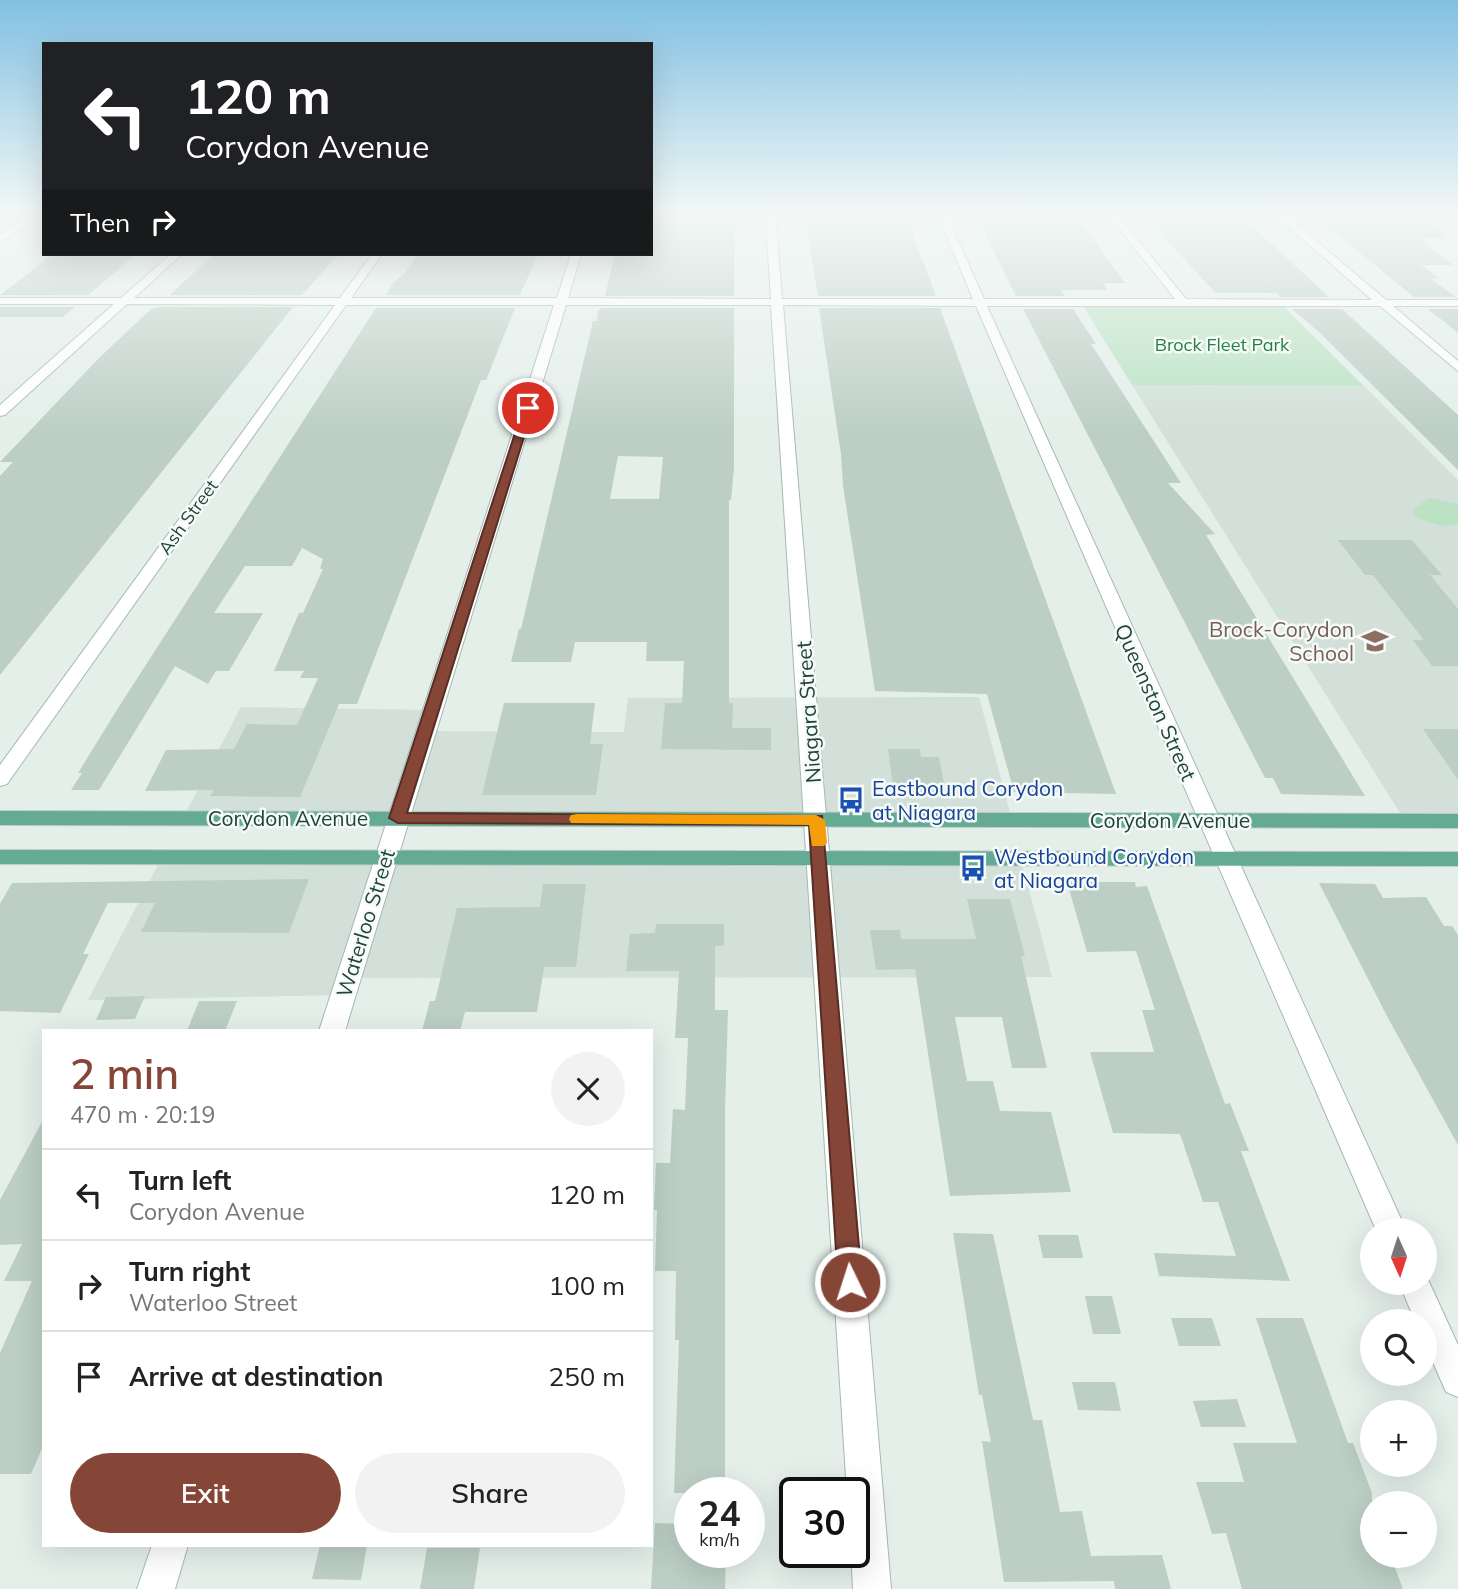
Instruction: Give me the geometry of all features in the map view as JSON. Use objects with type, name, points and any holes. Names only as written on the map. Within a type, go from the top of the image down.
[{"type":"main road","name":"Corydon Avenue","points":[[0,818],[1458,821]]},
{"type":"main road","name":"Corydon Avenue","points":[[0,857],[1458,859]]},
{"type":"street","points":[[0,412],[142,285]]},
{"type":"street","name":"Ash Street","points":[[0,780],[354,285]]},
{"type":"street","name":"Waterloo Street","points":[[333,1029],[566,285]]},
{"type":"street","name":"Niagara Street","points":[[776,285],[872,1589]]},
{"type":"street","name":"Queenston Street","points":[[973,285],[1386,1218]]},
{"type":"street","points":[[1169,285],[1182,301]]},
{"type":"street","points":[[1362,285],[1458,367]]},
{"type":"street","points":[[0,301],[1458,303]]},
{"type":"street","points":[[1419,1295],[1458,1381]]},
{"type":"street","points":[[156,1589],[169,1547]]},
{"type":"shaded area","name":"Brock-Corydon School","points":[[1132,385],[1364,386],[1458,480],[1458,821],[1405,821]]},
{"type":"shaded area","points":[[979,697],[1012,820],[183,818],[241,707],[432,710],[426,731],[624,732],[628,698]]},
{"type":"shaded area","points":[[162,857],[1021,859],[1052,977],[349,978],[343,995],[88,1000]]},
{"type":"green space","name":"Brock Fleet Park","points":[[1080,301],[1279,302],[1364,386],[1132,385]]},
{"type":"green space","points":[[1429,498],[1458,504],[1458,524],[1442,526],[1416,518],[1413,510]]},
{"type":"building","points":[[13,285],[100,285],[88,295],[0,295]]},
{"type":"building","points":[[181,285],[311,285],[302,295],[170,295]]},
{"type":"building","points":[[392,285],[524,285],[520,295],[386,295]]},
{"type":"building","points":[[608,285],[734,285],[734,296],[605,296]]},
{"type":"building","points":[[816,285],[932,285],[936,296],[818,296]]},
{"type":"building","points":[[1011,285],[1104,285],[1107,290],[1061,290],[1065,296],[1016,296]]},
{"type":"building","points":[[1209,285],[1316,285],[1329,297],[1281,297],[1277,293],[1216,293]]},
{"type":"building","points":[[1400,285],[1440,285],[1456,297],[1414,297]]},
{"type":"building","points":[[0,307],[75,307],[63,317],[0,317]]},
{"type":"building","points":[[293,307],[0,675],[0,476],[13,462],[0,462],[98,359],[151,309]]},
{"type":"building","points":[[376,308],[515,308],[486,380],[481,380],[357,704],[339,704],[300,797],[210,796],[214,790],[145,791],[166,750],[234,749],[247,724],[297,725],[318,678],[300,678],[304,671],[274,671],[299,613],[303,613],[323,569],[320,569],[323,559],[302,548],[292,566],[245,566],[214,613],[263,613],[229,671],[216,671],[208,684],[175,666],[99,790],[71,790],[82,773],[78,773],[120,705]]},
{"type":"building","points":[[602,308],[734,308],[734,467],[729,500],[729,703],[733,703],[732,728],[771,728],[771,750],[661,749],[665,703],[682,703],[684,661],[646,661],[647,642],[575,642],[571,662],[511,662],[593,321],[597,321],[598,311]],"holes":[[[618,456],[663,457],[659,499],[610,499]]]},
{"type":"building","points":[[819,308],[940,308],[1116,794],[1014,792],[987,694],[875,691]]},
{"type":"building","points":[[1023,309],[1073,309],[1096,344],[1091,344],[1181,483],[1168,483],[1215,534],[1206,535],[1365,796],[1281,794],[1273,778],[1265,778]]},
{"type":"building","points":[[1292,309],[1342,309],[1458,415],[1458,470],[1319,332]]},
{"type":"building","points":[[1427,309],[1458,309],[1458,333],[1441,319]]},
{"type":"building","points":[[1338,540],[1412,540],[1442,575],[1430,575],[1458,609],[1458,666],[1432,666],[1413,640],[1424,640],[1373,575],[1365,575]]},
{"type":"building","points":[[504,703],[595,703],[590,744],[603,744],[596,795],[482,795]]},
{"type":"building","points":[[1423,729],[1458,729],[1458,780]]},
{"type":"building","points":[[888,749],[920,749],[921,757],[939,757],[946,794],[894,794]]},
{"type":"building","points":[[309,879],[289,933],[141,932],[155,903],[108,903],[83,954],[89,954],[60,1013],[0,1011],[0,904],[12,883]]},
{"type":"building","points":[[1067,882],[1135,882],[1136,887],[1147,886],[1225,1104],[1230,1103],[1249,1151],[1241,1151],[1290,1281],[1159,1276],[1154,1253],[1236,1256],[1218,1202],[1203,1202],[1180,1134],[1113,1133],[1090,1052],[1154,1052],[1142,1010],[1155,1010],[1136,951],[1087,952]]},
{"type":"building","points":[[1319,883],[1375,884],[1383,898],[1426,897],[1444,926],[1452,926],[1458,935],[1458,1145],[1388,1018]]},
{"type":"building","points":[[543,884],[586,884],[576,967],[544,967],[537,1012],[465,1012],[461,1029],[423,1029],[430,1001],[435,1001],[457,908],[540,907]]},
{"type":"building","points":[[967,899],[1010,899],[1025,956],[1021,956],[1047,1068],[1012,1068],[1002,1017],[955,1017],[967,1081],[993,1081],[1000,1111],[1051,1112],[1071,1192],[950,1196],[915,969],[876,970],[870,930],[900,930],[901,939],[976,939]]},
{"type":"building","points":[[656,924],[724,924],[724,946],[715,946],[715,1010],[728,1010],[725,1110],[725,1477],[675,1477],[679,1340],[675,1340],[676,1271],[655,1271],[657,1210],[654,1210],[656,1163],[670,1163],[673,1109],[685,1110],[688,1038],[675,1038],[679,971],[626,971],[630,934],[655,933]]},
{"type":"building","points":[[145,996],[135,1019],[96,1020],[106,997]]},
{"type":"building","points":[[199,1001],[237,1001],[226,1029],[188,1029]]},
{"type":"building","points":[[42,1122],[42,1449],[31,1474],[0,1474],[0,1353],[32,1281],[4,1281],[22,1244],[0,1245],[0,1200]]},
{"type":"building","points":[[953,1233],[993,1234],[1033,1420],[1042,1420],[1060,1512],[1082,1511],[1091,1556],[1162,1555],[1171,1589],[1115,1589],[1114,1581],[1004,1582],[982,1441],[991,1442],[982,1395],[979,1395]]},
{"type":"building","points":[[1038,1235],[1078,1235],[1083,1258],[1043,1258]]},
{"type":"building","points":[[1085,1296],[1112,1296],[1121,1334],[1093,1334]]},
{"type":"building","points":[[1171,1318],[1212,1318],[1221,1346],[1179,1346]]},
{"type":"building","points":[[1256,1318],[1303,1318],[1348,1443],[1353,1443],[1360,1461],[1360,1477],[1366,1477],[1371,1491],[1360,1491],[1360,1568],[1395,1568],[1403,1589],[1242,1589],[1226,1533],[1212,1534],[1196,1482],[1244,1482],[1233,1443],[1297,1443]]},
{"type":"building","points":[[1072,1382],[1115,1382],[1121,1411],[1078,1410]]},
{"type":"building","points":[[1237,1399],[1246,1427],[1201,1427],[1193,1401]]},
{"type":"building","points":[[655,1523],[674,1524],[674,1568],[726,1568],[725,1589],[651,1589]]},
{"type":"building","points":[[320,1547],[367,1547],[361,1580],[312,1579]]},
{"type":"building","points":[[427,1548],[480,1548],[474,1589],[420,1589]]},
{"type":"slow traffic","points":[[577,819],[816,820],[818,843]]},
{"type":"place","name":"Brock-Corydon School","points":[[1375,641]]},
{"type":"place","name":"Eastbound Corydon at Niagara","points":[[851,800]]},
{"type":"place","name":"Westbound Corydon at Niagara","points":[[973,868]]},
{"type":"route","points":[[528,408],[398,818],[816,820],[850,1282]]}]
